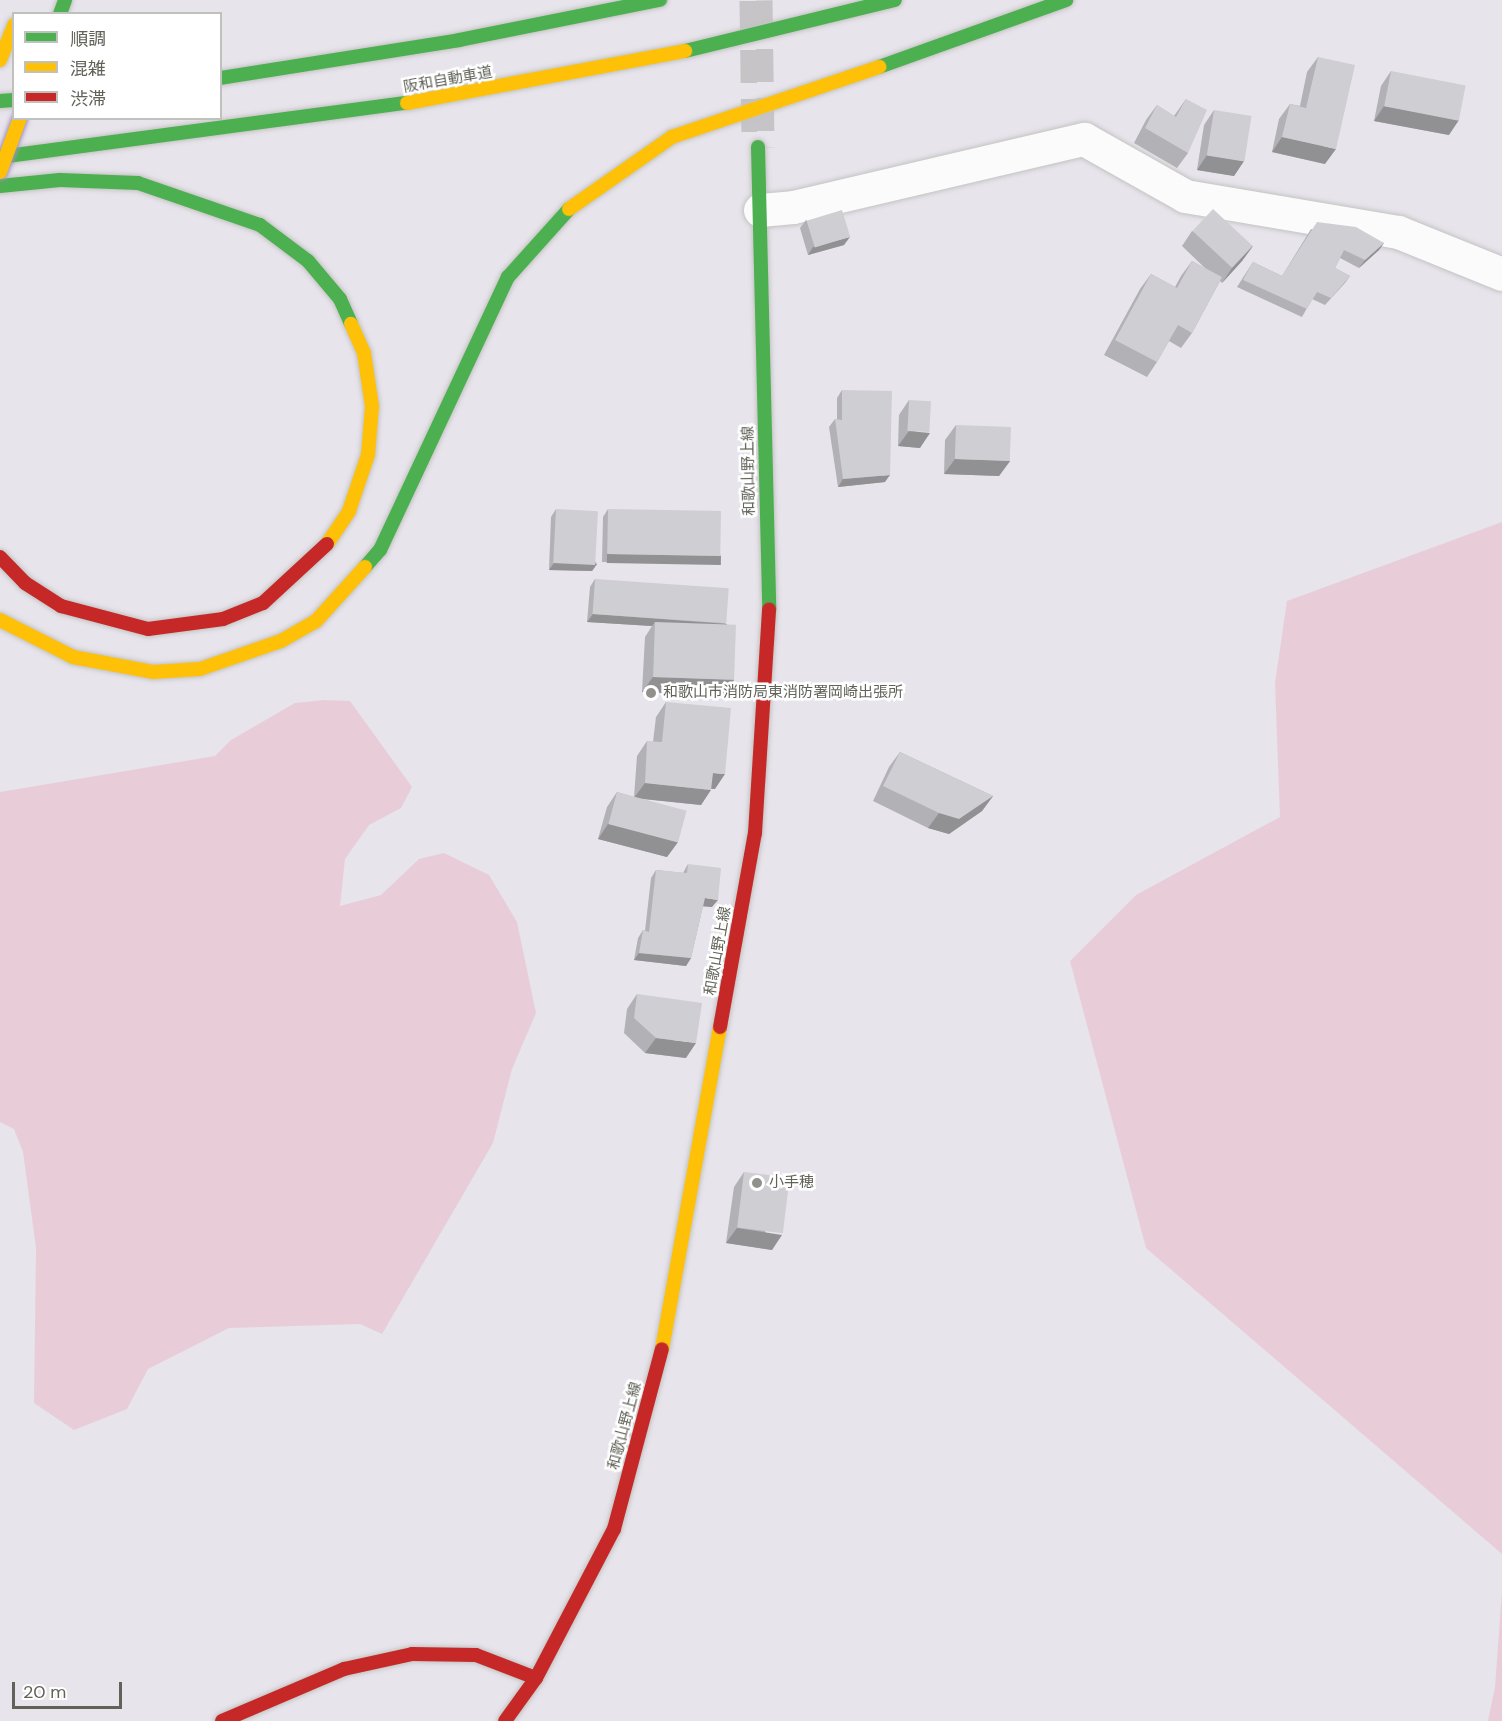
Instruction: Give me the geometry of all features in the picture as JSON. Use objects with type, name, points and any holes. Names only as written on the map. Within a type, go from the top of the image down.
[{"type":"main road","points":[[222,78],[459,40],[660,0]]},
{"type":"main road","name":"阪和自動車道","points":[[0,157],[199,135],[469,94],[704,47],[895,0]]},
{"type":"main road","points":[[0,620],[73,657],[153,672],[239,659],[290,636],[347,592],[380,550],[508,277],[576,201],[672,137],[720,117],[951,44],[1066,0]]},
{"type":"main road","points":[[0,60],[12,30]]},
{"type":"main road","points":[[0,172],[19,120]]},
{"type":"main road","name":"和歌山野上線","points":[[506,1721],[536,1678],[615,1528],[661,1355],[755,833],[769,608],[758,147]]},
{"type":"main road","points":[[0,186],[60,180],[138,183],[260,225],[308,261],[340,298],[364,353],[372,406],[368,455],[349,511],[293,582],[243,611],[184,627],[148,628],[106,621],[61,606],[25,583],[0,556]]},
{"type":"main road","points":[[222,1721],[344,1669],[412,1654],[476,1655],[536,1678]]},
{"type":"street","points":[[760,210],[793,207],[1084,139],[1185,196],[1398,232],[1502,274]]},
{"type":"shaded area","points":[[1502,522],[1502,1554],[1146,1248],[1070,961],[1136,895],[1280,817],[1275,683],[1287,601]]},
{"type":"shaded area","points":[[324,700],[350,701],[412,787],[401,808],[369,825],[345,859],[340,906],[381,895],[419,859],[444,853],[489,875],[517,922],[536,1013],[512,1069],[493,1143],[382,1334],[360,1324],[229,1328],[148,1369],[127,1409],[74,1430],[34,1403],[36,1248],[23,1152],[14,1129],[0,1122],[0,792],[215,756],[231,740],[295,703]]},
{"type":"shaded area","points":[[1502,1592],[1502,1721],[1488,1721],[1495,1687]]},
{"type":"building","points":[[1318,57],[1355,65],[1336,149],[1282,137],[1290,104],[1306,108]]},
{"type":"building","points":[[1391,71],[1466,86],[1459,121],[1384,106]]},
{"type":"building","points":[[1186,99],[1207,110],[1188,153],[1145,128],[1157,105],[1176,117]]},
{"type":"building","points":[[1214,110],[1252,116],[1244,161],[1207,155]]},
{"type":"building","points":[[1213,209],[1252,246],[1232,268],[1193,231]]},
{"type":"building","points":[[842,210],[850,237],[815,248],[807,221]]},
{"type":"building","points":[[1317,222],[1356,227],[1384,243],[1365,260],[1344,250],[1335,268],[1350,276],[1331,298],[1317,292],[1307,309],[1243,280],[1253,262],[1282,276]]},
{"type":"building","points":[[1192,261],[1222,277],[1192,333],[1178,325],[1157,362],[1115,340],[1151,274],[1177,288]]},
{"type":"building","points":[[842,390],[892,391],[890,475],[843,479],[835,419],[842,420]]},
{"type":"building","points":[[909,400],[931,401],[929,432],[907,431]]},
{"type":"building","points":[[956,425],[1011,427],[1010,461],[955,459]]},
{"type":"building","points":[[556,509],[598,511],[595,565],[553,563]]},
{"type":"building","points":[[608,509],[721,511],[720,556],[607,554]]},
{"type":"building","points":[[595,579],[729,588],[726,623],[593,614]]},
{"type":"building","points":[[655,622],[736,625],[734,680],[653,677]]},
{"type":"building","points":[[666,702],[731,708],[725,774],[713,773],[711,790],[645,783],[647,741],[662,742]]},
{"type":"building","points":[[900,752],[993,796],[959,819],[939,813],[883,786]]},
{"type":"building","points":[[617,792],[687,811],[678,843],[608,824]]},
{"type":"building","points":[[688,864],[721,868],[718,900],[705,898],[691,958],[639,953],[643,930],[649,932],[656,870],[687,873]]},
{"type":"building","points":[[637,994],[702,1003],[696,1043],[656,1038],[634,1018]]},
{"type":"building","points":[[744,1172],[790,1178],[783,1233],[737,1228]]},
{"type":"tunnel","points":[[756,0],[758,147]]},
{"type":"traffic: fast","points":[[61,12],[65,0]]},
{"type":"traffic: fast","points":[[222,78],[459,40],[660,0]]},
{"type":"traffic: fast","points":[[685,51],[895,0]]},
{"type":"traffic: fast","points":[[879,67],[1066,0]]},
{"type":"traffic: fast","points":[[0,101],[12,100]]},
{"type":"traffic: fast","points":[[0,157],[407,103]]},
{"type":"traffic: fast","points":[[758,147],[769,609]]},
{"type":"traffic: fast","points":[[0,186],[60,180],[138,183],[260,225],[308,261],[340,299],[351,324]]},
{"type":"traffic: fast","points":[[365,567],[380,550],[508,277],[569,209]]},
{"type":"traffic: slow","points":[[0,60],[12,30]]},
{"type":"traffic: slow","points":[[407,103],[685,51]]},
{"type":"traffic: slow","points":[[569,209],[672,137],[879,67]]},
{"type":"traffic: slow","points":[[0,172],[19,120]]},
{"type":"traffic: slow","points":[[327,544],[349,511],[368,455],[372,406],[364,353],[351,324]]},
{"type":"traffic: slow","points":[[0,620],[73,657],[153,672],[200,669],[281,641],[316,621],[365,567]]},
{"type":"traffic: slow","points":[[662,1349],[720,1027]]},
{"type":"traffic: jam","points":[[0,557],[25,583],[61,606],[148,629],[223,619],[263,603],[327,544]]},
{"type":"traffic: jam","points":[[720,1027],[755,833],[769,609]]},
{"type":"traffic: jam","points":[[505,1721],[536,1678],[614,1529],[662,1349]]},
{"type":"traffic: jam","points":[[222,1721],[344,1669],[412,1654],[476,1655],[536,1678]]},
{"type":"place","name":"和歌山市消防局東消防署岡崎出張所","points":[[651,693]]},
{"type":"place","name":"小手穂","points":[[757,1183]]}]
